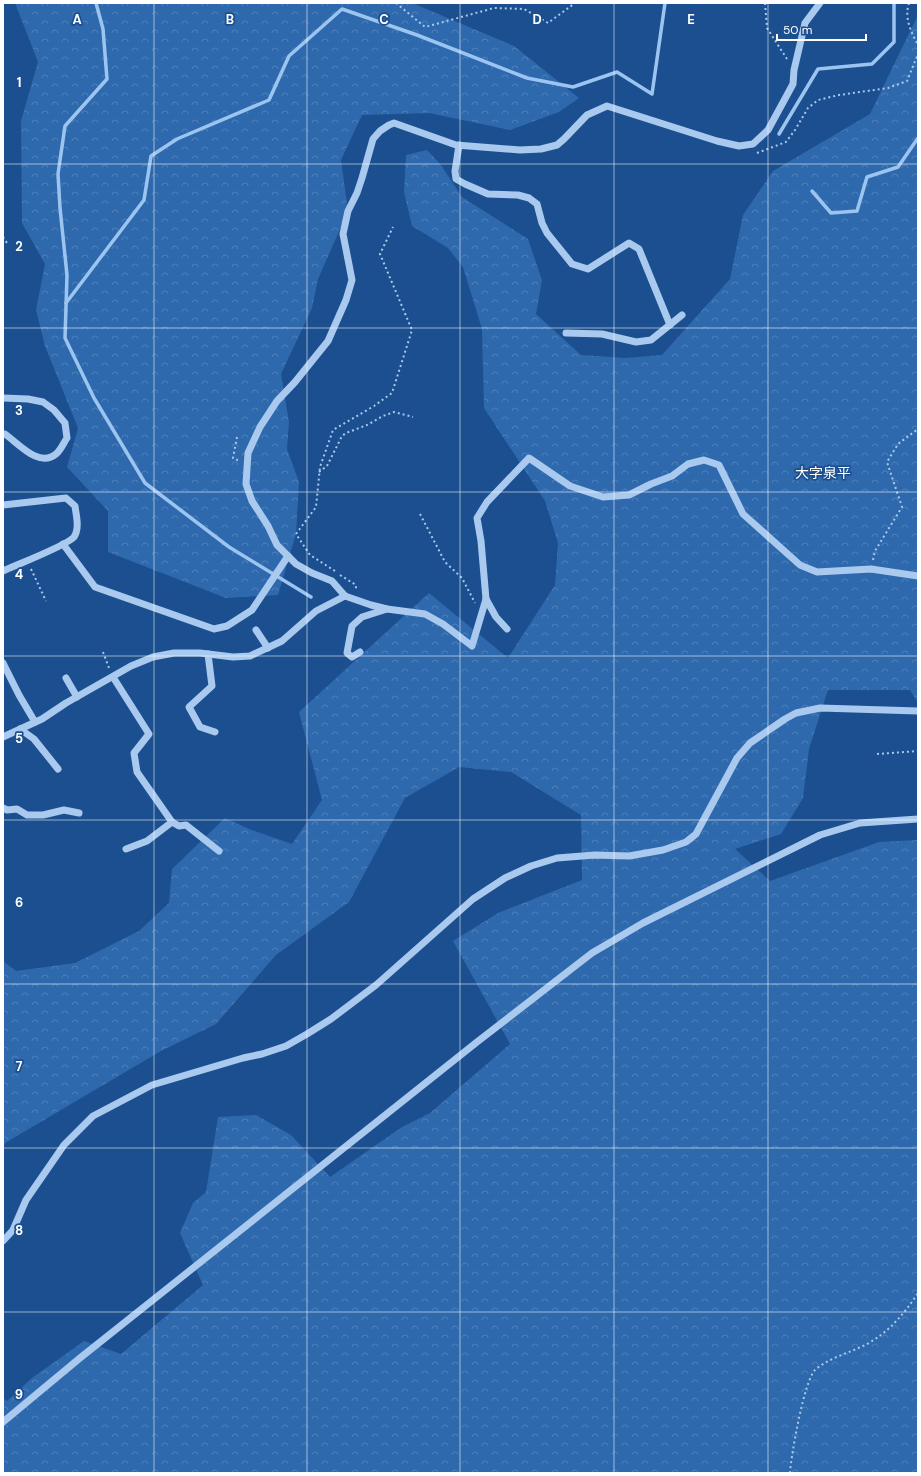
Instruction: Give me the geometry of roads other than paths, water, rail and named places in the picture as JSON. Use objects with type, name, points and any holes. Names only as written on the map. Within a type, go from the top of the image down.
[{"type":"street","points":[[820,3],[805,23],[794,70],[793,84],[768,130],[753,144],[739,146],[717,141],[607,106],[587,115],[557,145],[542,149],[520,150],[459,145],[394,123],[380,131],[373,139],[362,178],[348,211],[343,234],[352,280],[346,300],[328,340],[313,361],[278,401],[260,427],[248,453],[246,484],[252,501],[268,526],[277,545],[296,564],[312,573],[332,580],[345,596],[387,609],[425,614],[443,624],[472,646],[486,599],[482,541],[478,518],[487,502],[528,458],[570,486],[603,497],[629,495],[672,476],[688,464],[704,460],[719,465],[743,514],[800,565],[817,572],[870,569],[918,576]]},
{"type":"street","points":[[459,145],[455,171],[456,179],[488,194],[518,195],[529,198],[537,204],[542,223],[547,233],[572,264],[588,269],[629,243],[639,249],[670,325]]},
{"type":"street","points":[[566,333],[602,334],[636,342],[651,340],[682,315]]},
{"type":"street","points":[[3,398],[28,399],[43,402],[54,410],[65,423],[67,438],[56,454],[44,459],[35,457],[6,434],[3,434]]},
{"type":"street","points":[[3,505],[66,498],[75,506],[77,528],[74,538],[3,571]]},
{"type":"street","points":[[63,544],[95,587],[214,629],[227,626],[252,610],[288,556]]},
{"type":"street","points":[[3,737],[35,722],[132,666],[153,657],[174,653],[208,654],[233,657],[250,656],[282,641],[316,612],[345,596]]},
{"type":"street","points":[[486,599],[496,617],[507,630]]},
{"type":"street","points":[[360,652],[352,656],[346,653],[352,626],[362,617],[387,609]]},
{"type":"street","points":[[256,630],[268,648]]},
{"type":"street","points":[[208,654],[212,686],[188,707],[200,727],[215,732]]},
{"type":"street","points":[[3,663],[35,722]]},
{"type":"street","points":[[113,677],[149,734],[134,752],[137,772],[172,822],[179,826],[186,825],[220,851]]},
{"type":"street","points":[[66,678],[77,697]]},
{"type":"street","points":[[3,1241],[13,1230],[26,1200],[64,1145],[94,1116],[152,1085],[243,1058],[262,1054],[286,1046],[308,1034],[331,1019],[376,985],[473,899],[505,878],[531,866],[557,858],[595,855],[629,856],[663,850],[686,842],[696,834],[737,758],[750,742],[796,713],[820,708],[918,711]]},
{"type":"street","points":[[20,729],[34,739],[58,769]]},
{"type":"street","points":[[3,808],[7,810],[17,809],[26,815],[43,815],[64,810],[79,813]]},
{"type":"street","points":[[3,1422],[86,1353],[477,1042],[592,953],[643,923],[820,835],[860,823],[918,819]]},
{"type":"street","points":[[126,849],[147,841],[172,822]]},
{"type":"waterway","points":[[96,3],[103,29],[107,79],[65,126],[58,174],[67,275],[65,338],[94,398],[145,483],[229,547],[311,597]]},
{"type":"waterway","points":[[66,303],[144,200],[151,156],[177,139],[269,100],[289,56],[342,9],[417,35],[527,78],[573,87],[617,72],[652,94],[665,3]]},
{"type":"waterway","points":[[779,134],[818,69],[872,64],[894,42],[894,3]]},
{"type":"waterway","points":[[812,191],[831,213],[857,211],[867,177],[898,167],[918,138]]},
{"type":"district","name":"大字泉平","points":[[823,473]]}]
